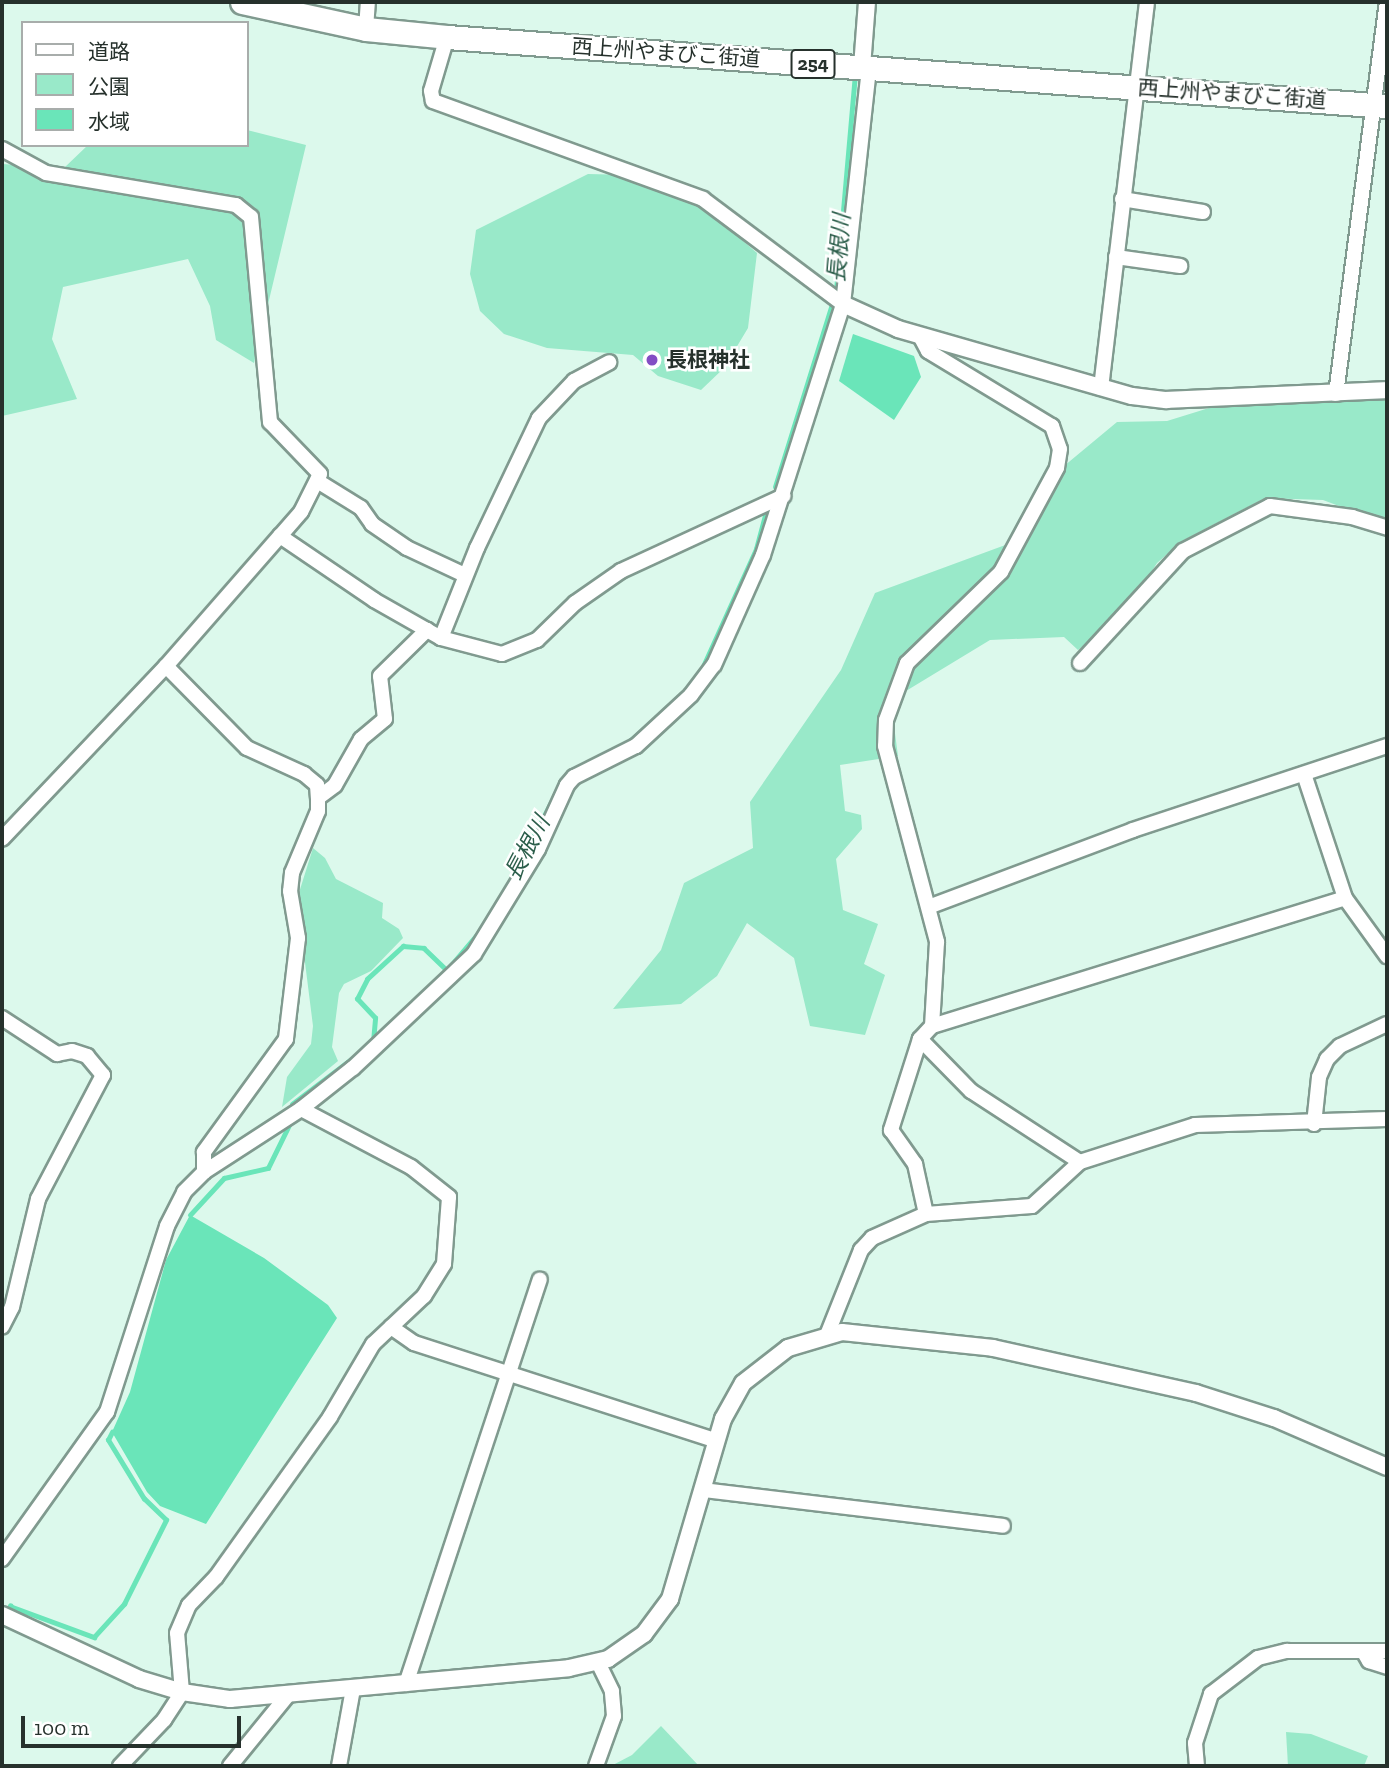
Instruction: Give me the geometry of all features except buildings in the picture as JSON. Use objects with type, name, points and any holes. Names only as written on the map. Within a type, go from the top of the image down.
[{"type":"highway","name":"西上州やまびこ街道","points":[[242,2],[366,29],[447,37],[1381,106]]},
{"type":"street","points":[[366,29],[368,2]]},
{"type":"street","points":[[2,1559],[107,1412],[167,1226],[184,1192],[204,1172],[301,1109],[353,1068],[474,954],[506,909],[574,777],[636,746],[706,679],[763,555],[843,304],[865,67],[867,2]]},
{"type":"street","points":[[1101,387],[1147,2]]},
{"type":"street","points":[[1336,394],[1381,106],[1387,2]]},
{"type":"street","points":[[447,37],[431,91],[433,101],[703,199],[855,313],[920,336],[1101,387],[1167,400],[1387,390]]},
{"type":"street","points":[[2,149],[46,173],[236,205],[251,217],[270,422],[317,467],[319,482],[281,536],[166,666],[2,839]]},
{"type":"street","points":[[1122,200],[1203,212]]},
{"type":"street","points":[[1116,257],[1180,266]]},
{"type":"street","points":[[920,336],[928,351],[1052,426],[1060,449],[1057,468],[1002,572],[907,663],[892,692],[885,746],[930,906],[937,942],[932,1026]]},
{"type":"street","points":[[441,638],[465,575],[539,418],[574,381],[609,362]]},
{"type":"street","points":[[319,482],[361,508],[372,524],[407,548],[465,575]]},
{"type":"street","points":[[281,536],[374,600],[441,638],[482,652],[502,654],[537,640],[591,589],[621,571],[783,496]]},
{"type":"street","points":[[1080,663],[1183,551],[1270,506],[1352,517],[1387,528]]},
{"type":"street","points":[[318,797],[335,785],[361,739],[385,719],[380,676],[427,630]]},
{"type":"street","points":[[166,666],[247,748],[304,774],[317,785],[318,797],[318,811],[292,873],[290,891],[298,938],[286,1039],[204,1152],[204,1172]]},
{"type":"street","points":[[930,906],[1133,830],[1387,746]]},
{"type":"street","points":[[1304,774],[1345,898],[1387,956]]},
{"type":"street","points":[[926,1214],[915,1164],[891,1130],[920,1039],[932,1026],[1345,898]]},
{"type":"street","points":[[2,1018],[57,1054],[72,1051],[87,1056],[103,1075],[38,1199],[2,1327]]},
{"type":"street","points":[[1314,1124],[1319,1077],[1327,1059],[1340,1046],[1387,1024]]},
{"type":"street","points":[[920,1039],[971,1091],[1080,1162]]},
{"type":"street","points":[[120,1766],[164,1720],[182,1692],[177,1633],[182,1616],[216,1577],[330,1417],[373,1345],[424,1296],[444,1264],[449,1197],[411,1167],[301,1109]]},
{"type":"street","points":[[827,1335],[860,1250],[872,1238],[926,1214],[1032,1206],[1080,1162],[1195,1125],[1314,1124],[1387,1119]]},
{"type":"street","points":[[406,1684],[540,1280]]},
{"type":"street","points":[[391,1327],[414,1343],[717,1441]]},
{"type":"street","points":[[2,1615],[139,1679],[182,1692],[230,1699],[287,1696],[598,1662],[618,1654],[644,1634],[670,1599],[731,1401],[756,1370],[788,1348],[827,1335],[860,1332],[971,1345],[1196,1393],[1274,1418],[1387,1467]]},
{"type":"street","points":[[703,1490],[1003,1526]]},
{"type":"street","points":[[1197,1766],[1201,1715],[1223,1680],[1258,1658],[1287,1651],[1387,1651]]},
{"type":"street","points":[[1363,1651],[1369,1661],[1387,1667]]},
{"type":"street","points":[[596,1766],[614,1716],[612,1691],[598,1662]]},
{"type":"street","points":[[339,1766],[353,1689]]},
{"type":"street","points":[[230,1766],[287,1696]]},
{"type":"green space","points":[[248,130],[306,145],[254,363],[216,340],[210,306],[188,259],[63,287],[52,339],[77,399],[2,416],[2,164],[64,168],[86,147],[248,147]]},
{"type":"green space","points":[[588,174],[630,175],[691,196],[757,253],[748,328],[724,368],[701,390],[658,376],[633,355],[547,348],[504,334],[480,311],[470,274],[476,230]]},
{"type":"green space","points":[[1387,397],[1387,524],[1323,500],[1265,498],[1182,541],[1157,563],[1125,613],[1078,650],[1064,637],[990,640],[901,694],[893,718],[898,756],[840,765],[845,811],[861,815],[862,829],[836,859],[843,910],[878,924],[864,964],[885,975],[865,1035],[810,1026],[794,958],[747,923],[717,976],[681,1004],[613,1009],[661,950],[684,883],[753,848],[750,802],[841,670],[875,593],[1008,544],[1052,476],[1117,422],[1167,421],[1209,408]]},
{"type":"green space","points":[[313,848],[325,858],[336,879],[383,903],[382,918],[399,929],[403,938],[371,971],[344,984],[339,993],[332,1047],[338,1061],[282,1107],[287,1077],[311,1044],[313,1026],[297,899]]},
{"type":"green space","points":[[661,1726],[699,1766],[611,1766],[632,1755]]},
{"type":"green space","points":[[1286,1732],[1311,1734],[1368,1756],[1364,1766],[1288,1766]]},
{"type":"water","points":[[853,334],[914,356],[921,377],[894,420],[839,381]]},
{"type":"water","points":[[190,1215],[264,1258],[328,1305],[337,1318],[206,1524],[160,1506],[147,1492],[112,1432],[130,1392],[166,1260]]},
{"type":"waterway","name":"長根川","points":[[855,58],[856,39]]},
{"type":"waterway","name":"長根川","points":[[775,487],[836,291],[855,74]]},
{"type":"waterway","name":"長根川","points":[[701,671],[756,549],[765,516]]},
{"type":"waterway","name":"長根川","points":[[660,714],[692,684]]},
{"type":"waterway","name":"長根川","points":[[626,744],[646,727]]},
{"type":"waterway","name":"長根川","points":[[570,772],[606,754]]},
{"type":"waterway","name":"長根川","points":[[510,882],[562,781]]},
{"type":"waterway","name":"長根川","points":[[373,1042],[375,1018],[357,999],[367,979],[403,946],[424,948],[447,970],[480,931]]},
{"type":"waterway","name":"長根川","points":[[292,1104],[358,1054]]},
{"type":"waterway","name":"長根川","points":[[190,1215],[224,1178],[268,1168],[290,1123]]},
{"type":"waterway","points":[[2,1625],[10,1606],[94,1637],[124,1604],[166,1520],[144,1499],[108,1440],[112,1432]]},
{"type":"place","name":"長根神社","points":[[652,360]]}]
